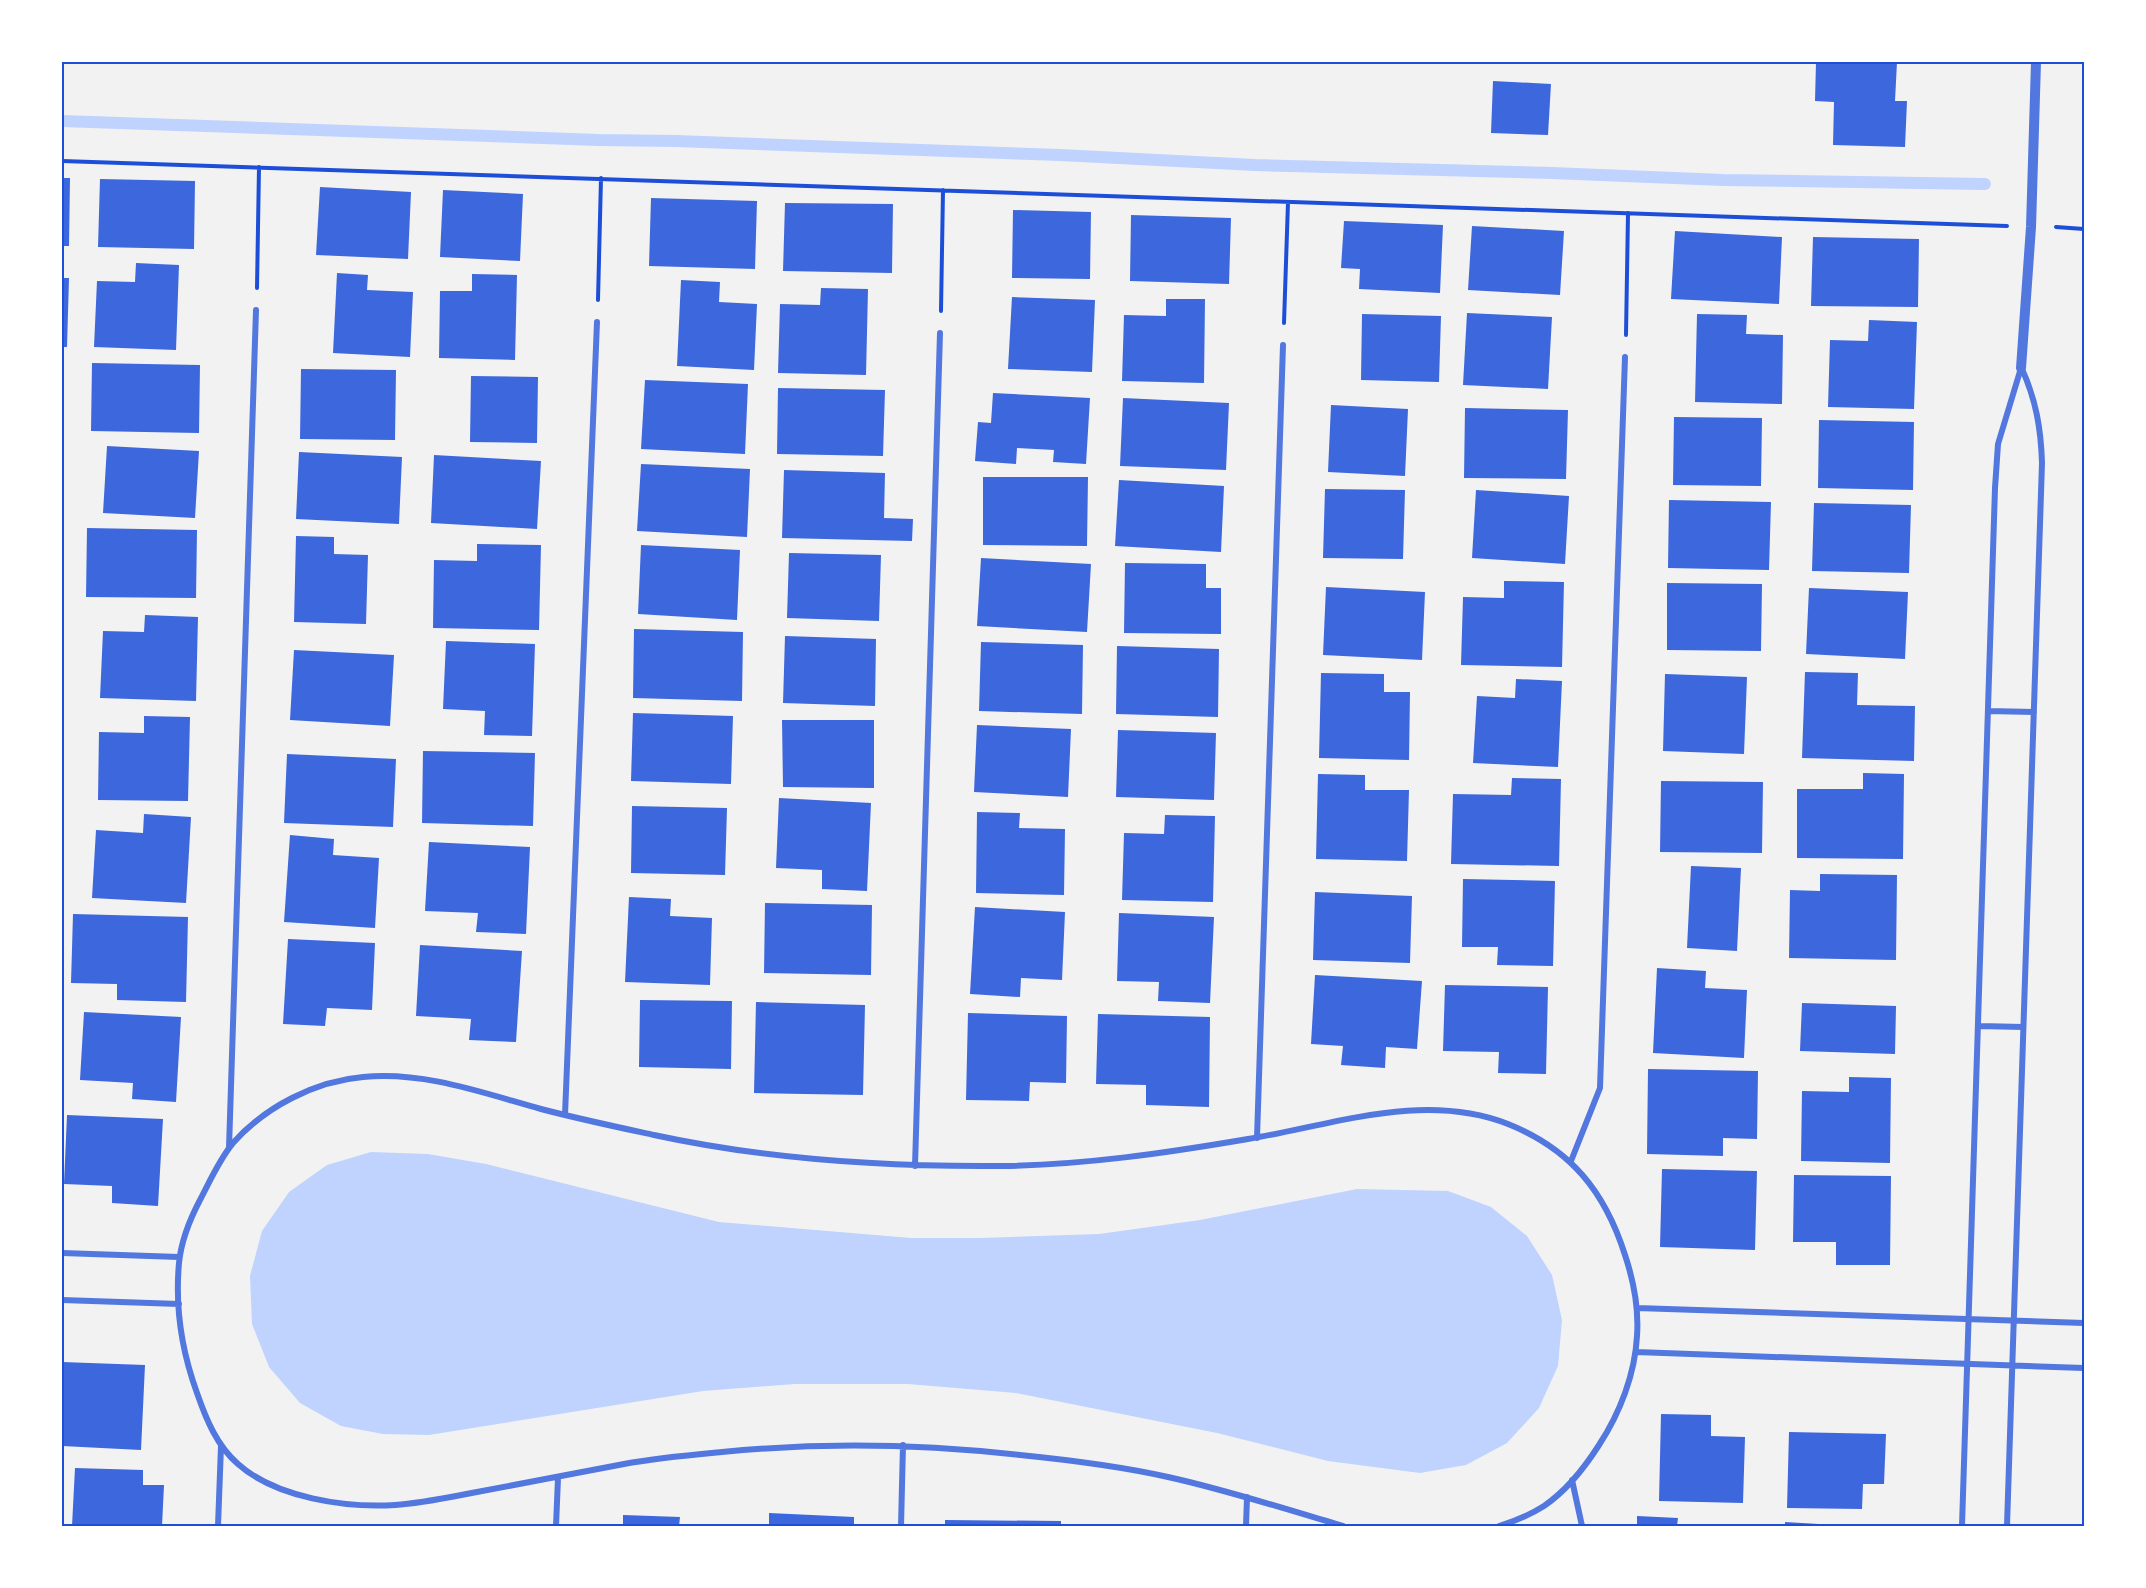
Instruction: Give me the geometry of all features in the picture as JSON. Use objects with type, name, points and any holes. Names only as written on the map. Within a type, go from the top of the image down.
[{"type":"street","points":[[1962,1527],[1998,444],[2021,368],[2031,227],[2036,62]]},
{"type":"street","points":[[229,1148],[256,310]]},
{"type":"street","points":[[565,1115],[597,322]]},
{"type":"street","points":[[915,1166],[940,333]]},
{"type":"street","points":[[1257,1138],[1283,345]]},
{"type":"street","points":[[1571,1161],[1600,1089],[1625,357]]},
{"type":"street","points":[[2007,1527],[2041,436],[2033,395],[2021,368]]},
{"type":"street","points":[[1988,711],[2034,712]]},
{"type":"street","points":[[1979,1026],[2023,1027]]},
{"type":"street","points":[[1343,1527],[1247,1497],[1166,1476],[1073,1461],[986,1451],[903,1445],[812,1445],[632,1462],[558,1478],[385,1506],[300,1495],[253,1476],[235,1462],[221,1446],[205,1416],[190,1375],[182,1340],[179,1257],[193,1214],[229,1148],[254,1123],[305,1091],[338,1080],[368,1076],[432,1079],[565,1115],[738,1151],[791,1158],[915,1166],[1064,1164],[1150,1155],[1257,1138],[1395,1111],[1428,1109],[1464,1112],[1514,1126],[1554,1148],[1571,1161],[1597,1194],[1610,1216],[1633,1281],[1637,1308],[1636,1352],[1630,1377],[1610,1427],[1588,1461],[1551,1502],[1522,1518],[1499,1527]]},
{"type":"street","points":[[62,1253],[179,1257]]},
{"type":"street","points":[[62,1300],[179,1304]]},
{"type":"street","points":[[1637,1308],[2085,1323]]},
{"type":"street","points":[[1636,1352],[2085,1368]]},
{"type":"street","points":[[901,1527],[903,1445]]},
{"type":"street","points":[[218,1527],[221,1446]]},
{"type":"street","points":[[556,1527],[558,1478]]},
{"type":"street","points":[[1572,1480],[1582,1527]]},
{"type":"street","points":[[1246,1527],[1247,1497]]},
{"type":"path","points":[[62,161],[1999,225]]},
{"type":"path","points":[[256,310],[259,167]]},
{"type":"path","points":[[597,322],[601,178]]},
{"type":"path","points":[[940,333],[943,190]]},
{"type":"path","points":[[1283,345],[1288,202]]},
{"type":"path","points":[[1625,357],[1628,213]]},
{"type":"path","points":[[2054,227],[2085,229]]},
{"type":"water","points":[[371,1152],[428,1154],[486,1164],[719,1222],[911,1238],[1099,1234],[1200,1220],[1357,1189],[1448,1191],[1491,1207],[1527,1236],[1552,1275],[1562,1320],[1558,1366],[1539,1408],[1507,1443],[1466,1465],[1420,1473],[1328,1461],[1217,1433],[1016,1393],[908,1384],[795,1384],[703,1391],[429,1435],[383,1434],[341,1426],[300,1403],[269,1367],[252,1324],[250,1276],[262,1231],[289,1192],[327,1165]]},
{"type":"building","points":[[1816,62],[1897,62],[1895,101],[1907,101],[1905,147],[1833,145],[1834,102],[1815,101]]},
{"type":"building","points":[[1493,81],[1551,84],[1548,135],[1491,133]]},
{"type":"building","points":[[62,178],[70,178],[69,246],[62,246]]},
{"type":"building","points":[[100,179],[195,181],[194,249],[98,247]]},
{"type":"building","points":[[320,187],[411,192],[408,259],[316,255]]},
{"type":"building","points":[[443,190],[523,194],[520,261],[440,257]]},
{"type":"building","points":[[651,198],[757,201],[755,269],[649,266]]},
{"type":"building","points":[[785,203],[893,204],[892,273],[783,271]]},
{"type":"building","points":[[1013,210],[1091,212],[1090,279],[1012,278]]},
{"type":"building","points":[[1131,215],[1231,218],[1229,284],[1130,281]]},
{"type":"building","points":[[1344,221],[1443,225],[1440,293],[1359,289],[1360,269],[1341,268]]},
{"type":"building","points":[[1472,226],[1564,231],[1560,295],[1468,290]]},
{"type":"building","points":[[1675,231],[1782,237],[1779,304],[1671,299]]},
{"type":"building","points":[[1813,237],[1919,239],[1918,307],[1811,306]]},
{"type":"building","points":[[136,263],[179,265],[176,350],[94,347],[97,281],[135,282]]},
{"type":"building","points":[[337,273],[368,275],[367,290],[413,292],[410,357],[333,353]]},
{"type":"building","points":[[472,274],[517,275],[515,360],[439,358],[440,291],[472,291]]},
{"type":"building","points":[[62,278],[69,278],[67,347],[62,347]]},
{"type":"building","points":[[681,280],[720,282],[719,302],[757,304],[754,370],[677,366]]},
{"type":"building","points":[[821,288],[868,289],[866,375],[778,373],[780,304],[820,305]]},
{"type":"building","points":[[1012,297],[1095,300],[1092,372],[1008,369]]},
{"type":"building","points":[[1166,299],[1205,299],[1204,383],[1122,381],[1124,315],[1166,316]]},
{"type":"building","points":[[1467,313],[1552,317],[1548,389],[1463,385]]},
{"type":"building","points":[[1362,314],[1441,316],[1439,382],[1361,380]]},
{"type":"building","points":[[1697,314],[1747,315],[1746,334],[1783,335],[1782,404],[1695,402]]},
{"type":"building","points":[[1869,320],[1917,322],[1914,409],[1828,407],[1830,340],[1868,341]]},
{"type":"building","points":[[92,363],[200,365],[199,433],[91,431]]},
{"type":"building","points":[[301,369],[396,370],[395,440],[300,439]]},
{"type":"building","points":[[471,376],[538,377],[537,443],[470,442]]},
{"type":"building","points":[[645,380],[748,384],[745,454],[641,449]]},
{"type":"building","points":[[778,388],[885,390],[883,456],[777,454]]},
{"type":"building","points":[[993,393],[1090,398],[1086,464],[1053,462],[1054,450],[1017,448],[1016,464],[975,461],[978,422],[991,423]]},
{"type":"building","points":[[1123,398],[1229,403],[1226,470],[1120,466]]},
{"type":"building","points":[[1331,405],[1408,409],[1405,476],[1328,472]]},
{"type":"building","points":[[1465,408],[1568,410],[1566,479],[1464,478]]},
{"type":"building","points":[[1674,417],[1762,418],[1761,486],[1673,485]]},
{"type":"building","points":[[1819,420],[1914,422],[1913,490],[1818,488]]},
{"type":"building","points":[[107,446],[199,451],[195,518],[103,513]]},
{"type":"building","points":[[299,452],[402,457],[399,524],[296,519]]},
{"type":"building","points":[[434,455],[541,461],[537,529],[431,523]]},
{"type":"building","points":[[641,464],[750,469],[747,537],[637,531]]},
{"type":"building","points":[[784,470],[885,473],[884,518],[913,519],[912,541],[782,538]]},
{"type":"building","points":[[983,477],[1088,477],[1087,546],[983,545]]},
{"type":"building","points":[[1119,480],[1224,486],[1221,552],[1115,546]]},
{"type":"building","points":[[1325,489],[1405,490],[1403,559],[1323,558]]},
{"type":"building","points":[[1476,490],[1569,496],[1565,564],[1472,558]]},
{"type":"building","points":[[1669,500],[1771,502],[1769,570],[1668,568]]},
{"type":"building","points":[[1814,503],[1911,505],[1909,573],[1812,571]]},
{"type":"building","points":[[87,528],[197,530],[196,598],[86,597]]},
{"type":"building","points":[[296,536],[334,537],[334,554],[368,555],[366,624],[294,622]]},
{"type":"building","points":[[477,544],[541,545],[539,630],[433,628],[434,560],[477,561]]},
{"type":"building","points":[[641,545],[740,550],[737,620],[638,614]]},
{"type":"building","points":[[789,553],[881,555],[879,621],[787,618]]},
{"type":"building","points":[[981,558],[1091,564],[1087,632],[977,626]]},
{"type":"building","points":[[1125,563],[1206,564],[1206,588],[1221,588],[1221,634],[1124,633]]},
{"type":"building","points":[[1504,581],[1564,582],[1562,667],[1461,665],[1463,597],[1504,598]]},
{"type":"building","points":[[1667,583],[1762,584],[1761,651],[1667,650]]},
{"type":"building","points":[[1326,587],[1425,592],[1422,660],[1323,655]]},
{"type":"building","points":[[1809,588],[1908,592],[1905,659],[1806,654]]},
{"type":"building","points":[[145,615],[198,617],[196,701],[100,698],[103,631],[144,632]]},
{"type":"building","points":[[634,629],[743,632],[742,701],[633,698]]},
{"type":"building","points":[[785,636],[876,639],[875,706],[783,703]]},
{"type":"building","points":[[446,641],[535,644],[532,736],[484,735],[485,711],[443,709]]},
{"type":"building","points":[[981,642],[1083,645],[1082,714],[979,711]]},
{"type":"building","points":[[1117,646],[1219,649],[1218,717],[1116,714]]},
{"type":"building","points":[[294,650],[394,655],[390,726],[290,720]]},
{"type":"building","points":[[1805,672],[1858,673],[1857,705],[1915,706],[1914,761],[1802,758]]},
{"type":"building","points":[[1321,673],[1384,674],[1384,692],[1410,692],[1409,760],[1319,758]]},
{"type":"building","points":[[1665,674],[1747,677],[1744,754],[1663,751]]},
{"type":"building","points":[[1516,679],[1562,681],[1558,767],[1473,763],[1477,696],[1515,698]]},
{"type":"building","points":[[633,713],[733,716],[731,784],[631,781]]},
{"type":"building","points":[[144,716],[190,717],[188,801],[98,800],[99,732],[144,733]]},
{"type":"building","points":[[782,720],[874,720],[874,788],[783,787]]},
{"type":"building","points":[[977,725],[1071,729],[1068,797],[974,792]]},
{"type":"building","points":[[1118,730],[1216,733],[1214,800],[1116,797]]},
{"type":"building","points":[[423,751],[535,753],[533,826],[422,823]]},
{"type":"building","points":[[287,754],[396,759],[393,827],[284,823]]},
{"type":"building","points":[[1863,773],[1904,774],[1903,859],[1797,858],[1797,789],[1863,789]]},
{"type":"building","points":[[1318,774],[1365,775],[1365,790],[1409,790],[1407,861],[1316,859]]},
{"type":"building","points":[[1512,778],[1561,779],[1559,866],[1451,864],[1453,794],[1511,795]]},
{"type":"building","points":[[1661,781],[1763,782],[1762,853],[1660,852]]},
{"type":"building","points":[[779,798],[871,803],[867,891],[822,889],[822,870],[776,868]]},
{"type":"building","points":[[632,806],[727,808],[725,875],[631,873]]},
{"type":"building","points":[[977,812],[1020,813],[1019,828],[1065,829],[1064,895],[976,893]]},
{"type":"building","points":[[144,814],[191,817],[186,903],[92,898],[96,830],[143,833]]},
{"type":"building","points":[[1165,815],[1215,816],[1213,902],[1122,900],[1124,833],[1164,834]]},
{"type":"building","points":[[290,835],[334,839],[333,855],[379,858],[375,928],[284,922]]},
{"type":"building","points":[[429,842],[530,847],[526,934],[476,932],[478,913],[425,911]]},
{"type":"building","points":[[1691,866],[1741,868],[1737,951],[1687,948]]},
{"type":"building","points":[[1820,874],[1897,875],[1896,960],[1789,958],[1790,890],[1820,891]]},
{"type":"building","points":[[1463,879],[1555,881],[1553,966],[1497,965],[1498,947],[1462,947]]},
{"type":"building","points":[[1315,892],[1412,896],[1410,963],[1313,960]]},
{"type":"building","points":[[629,897],[671,899],[670,916],[712,918],[710,985],[625,982]]},
{"type":"building","points":[[765,903],[872,905],[871,975],[764,973]]},
{"type":"building","points":[[975,907],[1065,912],[1062,980],[1021,978],[1020,997],[970,994]]},
{"type":"building","points":[[1119,913],[1214,917],[1210,1003],[1158,1001],[1159,982],[1117,981]]},
{"type":"building","points":[[73,914],[188,917],[186,1002],[117,1000],[117,984],[71,983]]},
{"type":"building","points":[[288,939],[375,943],[372,1010],[327,1008],[325,1026],[283,1024]]},
{"type":"building","points":[[420,945],[522,951],[516,1042],[469,1040],[471,1019],[416,1016]]},
{"type":"building","points":[[1657,968],[1706,971],[1705,988],[1747,990],[1744,1058],[1653,1053]]},
{"type":"building","points":[[1315,975],[1422,981],[1417,1049],[1386,1047],[1385,1068],[1341,1065],[1343,1046],[1311,1044]]},
{"type":"building","points":[[1445,985],[1548,987],[1546,1074],[1498,1073],[1499,1052],[1443,1051]]},
{"type":"building","points":[[640,1000],[732,1001],[731,1069],[639,1067]]},
{"type":"building","points":[[756,1002],[865,1005],[863,1095],[754,1093]]},
{"type":"building","points":[[1802,1003],[1896,1006],[1895,1054],[1800,1051]]},
{"type":"building","points":[[84,1012],[181,1017],[176,1102],[132,1099],[133,1083],[80,1080]]},
{"type":"building","points":[[968,1013],[1067,1016],[1066,1083],[1030,1082],[1029,1101],[966,1100]]},
{"type":"building","points":[[1098,1014],[1210,1017],[1209,1107],[1146,1105],[1146,1085],[1096,1084]]},
{"type":"building","points":[[1648,1069],[1758,1071],[1757,1139],[1723,1138],[1723,1156],[1647,1154]]},
{"type":"building","points":[[1849,1077],[1891,1078],[1890,1163],[1801,1161],[1802,1091],[1849,1092]]},
{"type":"building","points":[[67,1115],[163,1119],[158,1206],[112,1203],[112,1186],[64,1184]]},
{"type":"building","points":[[1662,1169],[1757,1171],[1755,1250],[1660,1247]]},
{"type":"building","points":[[1794,1175],[1891,1176],[1890,1265],[1836,1265],[1836,1242],[1793,1242]]},
{"type":"building","points":[[62,1362],[145,1365],[141,1450],[62,1446]]},
{"type":"building","points":[[1661,1414],[1711,1415],[1711,1436],[1745,1437],[1743,1503],[1659,1501]]},
{"type":"building","points":[[1789,1432],[1886,1434],[1884,1484],[1863,1484],[1862,1509],[1787,1508]]},
{"type":"building","points":[[75,1468],[143,1470],[143,1485],[164,1485],[162,1526],[72,1526]]},
{"type":"building","points":[[769,1513],[854,1517],[854,1526],[769,1526]]},
{"type":"building","points":[[623,1515],[680,1517],[679,1526],[623,1526]]},
{"type":"building","points":[[1637,1516],[1678,1518],[1677,1526],[1637,1526]]},
{"type":"building","points":[[945,1520],[1061,1521],[1061,1526],[945,1526]]},
{"type":"building","points":[[1785,1522],[1836,1525],[1836,1526],[1785,1526]]},
{"type":"waterway","points":[[62,121],[1060,155],[1255,165],[1723,180],[1985,184]]}]
